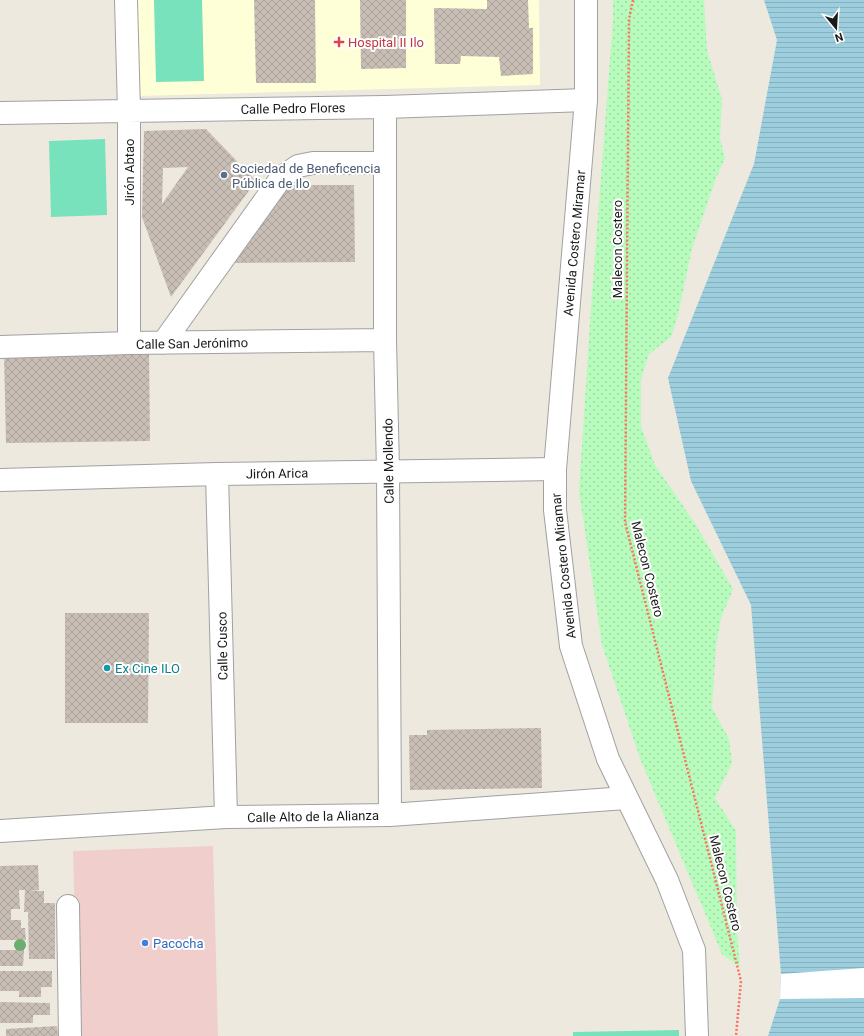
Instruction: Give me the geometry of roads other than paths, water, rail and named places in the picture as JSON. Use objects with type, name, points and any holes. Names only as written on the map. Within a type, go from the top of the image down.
[{"type":"street","name":"Jirón Abtao","points":[[126,0],[129,111],[129,344]]},
{"type":"street","name":"Avenida Costero Miramar","points":[[586,0],[586,100],[555,469],[555,510],[571,646],[608,759],[667,880],[694,950],[697,1036]]},
{"type":"street","name":"Calle Pedro Flores","points":[[0,113],[385,107],[586,100]]},
{"type":"street","name":"Calle Mollendo","points":[[385,107],[385,340],[388,471],[390,815]]},
{"type":"street","points":[[163,343],[281,178],[298,166],[313,163],[385,163]]},
{"type":"street","name":"Calle San Jerónimo","points":[[0,347],[385,340]]},
{"type":"street","name":"Jirón Arica","points":[[0,480],[217,474],[555,469]]},
{"type":"street","name":"Calle Cusco","points":[[217,474],[226,817]]},
{"type":"street","name":"Calle Alto de la Alianza","points":[[0,832],[226,817],[390,815],[626,798]]},
{"type":"street","points":[[68,906],[70,1036]]},
{"type":"water","points":[[764,0],[864,0],[864,1036],[768,1036],[780,999],[781,974],[751,605],[691,481],[668,378],[754,164],[777,40]]},
{"type":"place","name":"Hospital II Ilo","points":[[339,42]]},
{"type":"place","name":"Sociedad de Beneficencia Pública de Ilo","points":[[224,175]]},
{"type":"place","name":"Ex Cine ILO","points":[[107,668]]},
{"type":"place","name":"Pacocha","points":[[145,943]]}]
